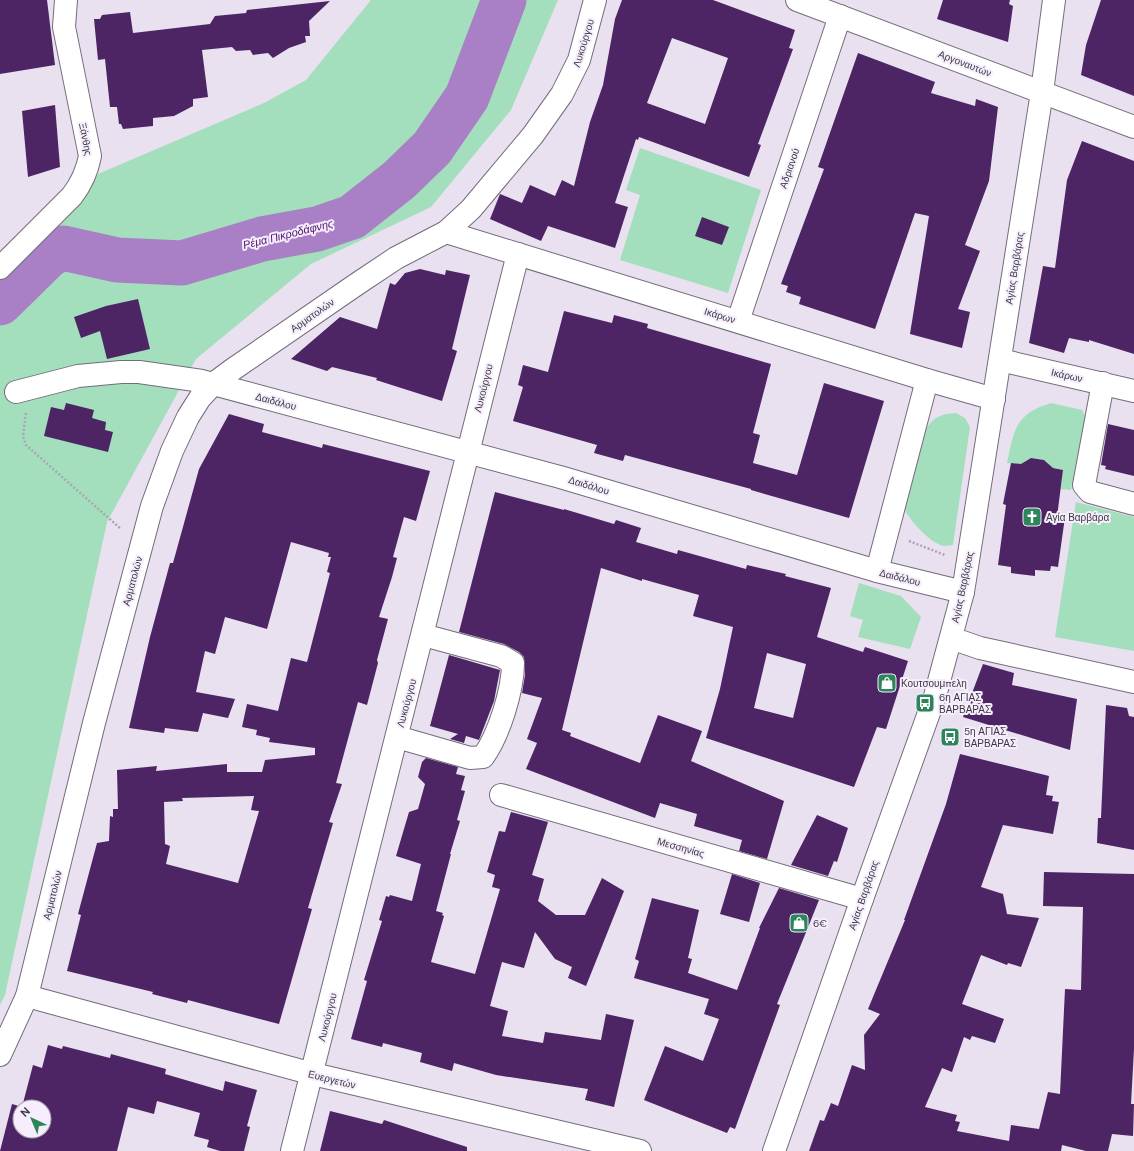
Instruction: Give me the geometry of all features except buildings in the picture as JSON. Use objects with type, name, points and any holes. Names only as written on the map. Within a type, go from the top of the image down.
[{"type":"street","name":"Ξάνθης","points":[[0,268],[72,196],[82,184],[88,171],[90,156],[64,27],[66,0]]},
{"type":"street","name":"Λυκούργου","points":[[446,232],[471,209],[499,177],[555,105],[572,77],[579,60],[595,0]]},
{"type":"street","name":"Αργοναυτών","points":[[796,0],[1134,126]]},
{"type":"street","name":"Αγίας Βαρβάρας","points":[[774,1151],[935,696],[963,592],[1042,92],[1054,0]]},
{"type":"street","name":"Αδριανού","points":[[738,321],[840,16]]},
{"type":"street","name":"Ικάρων","points":[[446,232],[927,380],[994,399]]},
{"type":"street","name":"Αρματολών","points":[[0,1055],[27,996],[94,723],[152,506],[172,451],[200,398],[213,384],[357,284],[396,258],[446,232]]},
{"type":"street","name":"Λυκούργου","points":[[292,1151],[313,1074],[396,737],[423,635],[467,452],[518,254]]},
{"type":"street","name":"Ικάρων","points":[[1000,360],[1134,391]]},
{"type":"street","name":"Δαιδάλου","points":[[16,392],[78,376],[121,372],[139,372],[213,384],[560,477],[877,571],[963,592]]},
{"type":"street","points":[[877,571],[927,380]]},
{"type":"street","points":[[1103,383],[1084,485],[1090,492],[1134,504]]},
{"type":"street","points":[[396,737],[470,758],[482,757],[492,744],[513,681],[513,664],[501,656],[423,635]]},
{"type":"street","points":[[951,638],[980,648],[1134,682]]},
{"type":"street","name":"Μεσσηνίας","points":[[501,795],[862,899]]},
{"type":"street","name":"Ευεργετών","points":[[27,996],[313,1074],[640,1151]]},
{"type":"path","points":[[16,392],[26,402],[23,436],[26,445],[142,545]]},
{"type":"path","points":[[887,533],[968,564]]},
{"type":"green space","points":[[371,0],[558,0],[511,110],[431,207],[311,264],[196,359],[107,522],[5,995],[0,1005],[0,276],[98,174],[264,103],[306,80]]},
{"type":"green space","points":[[640,148],[761,190],[728,293],[620,260],[640,195],[626,190]]},
{"type":"green space","points":[[1051,403],[1082,410],[1086,418],[1071,490],[1061,489],[1063,470],[1047,467],[1048,463],[1044,460],[1031,458],[1027,465],[1007,463],[1015,432],[1023,418],[1039,407]]},
{"type":"green space","points":[[956,413],[965,418],[970,427],[953,545],[944,546],[933,541],[921,531],[904,508],[925,431],[934,419],[941,415]]},
{"type":"green space","points":[[1076,502],[1134,517],[1134,651],[1055,637]]},
{"type":"green space","points":[[859,583],[901,596],[921,617],[910,649],[858,637],[863,620],[850,616]]},
{"type":"waterway","name":"Ρέμα Πικροδάφνης","points":[[0,303],[49,255],[63,248],[117,260],[182,263],[262,239],[317,229],[352,217],[399,180],[432,148],[467,97],[504,0]]},
{"type":"place","name":"Αγία Βαρβάρα","points":[[1032,517]]},
{"type":"place","name":"Κουτσουμπελη","points":[[887,683]]},
{"type":"place","name":"6η ΑΓΙΑΣ ΒΑΡΒΑΡΑΣ","points":[[925,703]]},
{"type":"place","name":"5η ΑΓΙΑΣ ΒΑΡΒΑΡΑΣ","points":[[950,737]]},
{"type":"place","name":"6€","points":[[799,923]]}]
